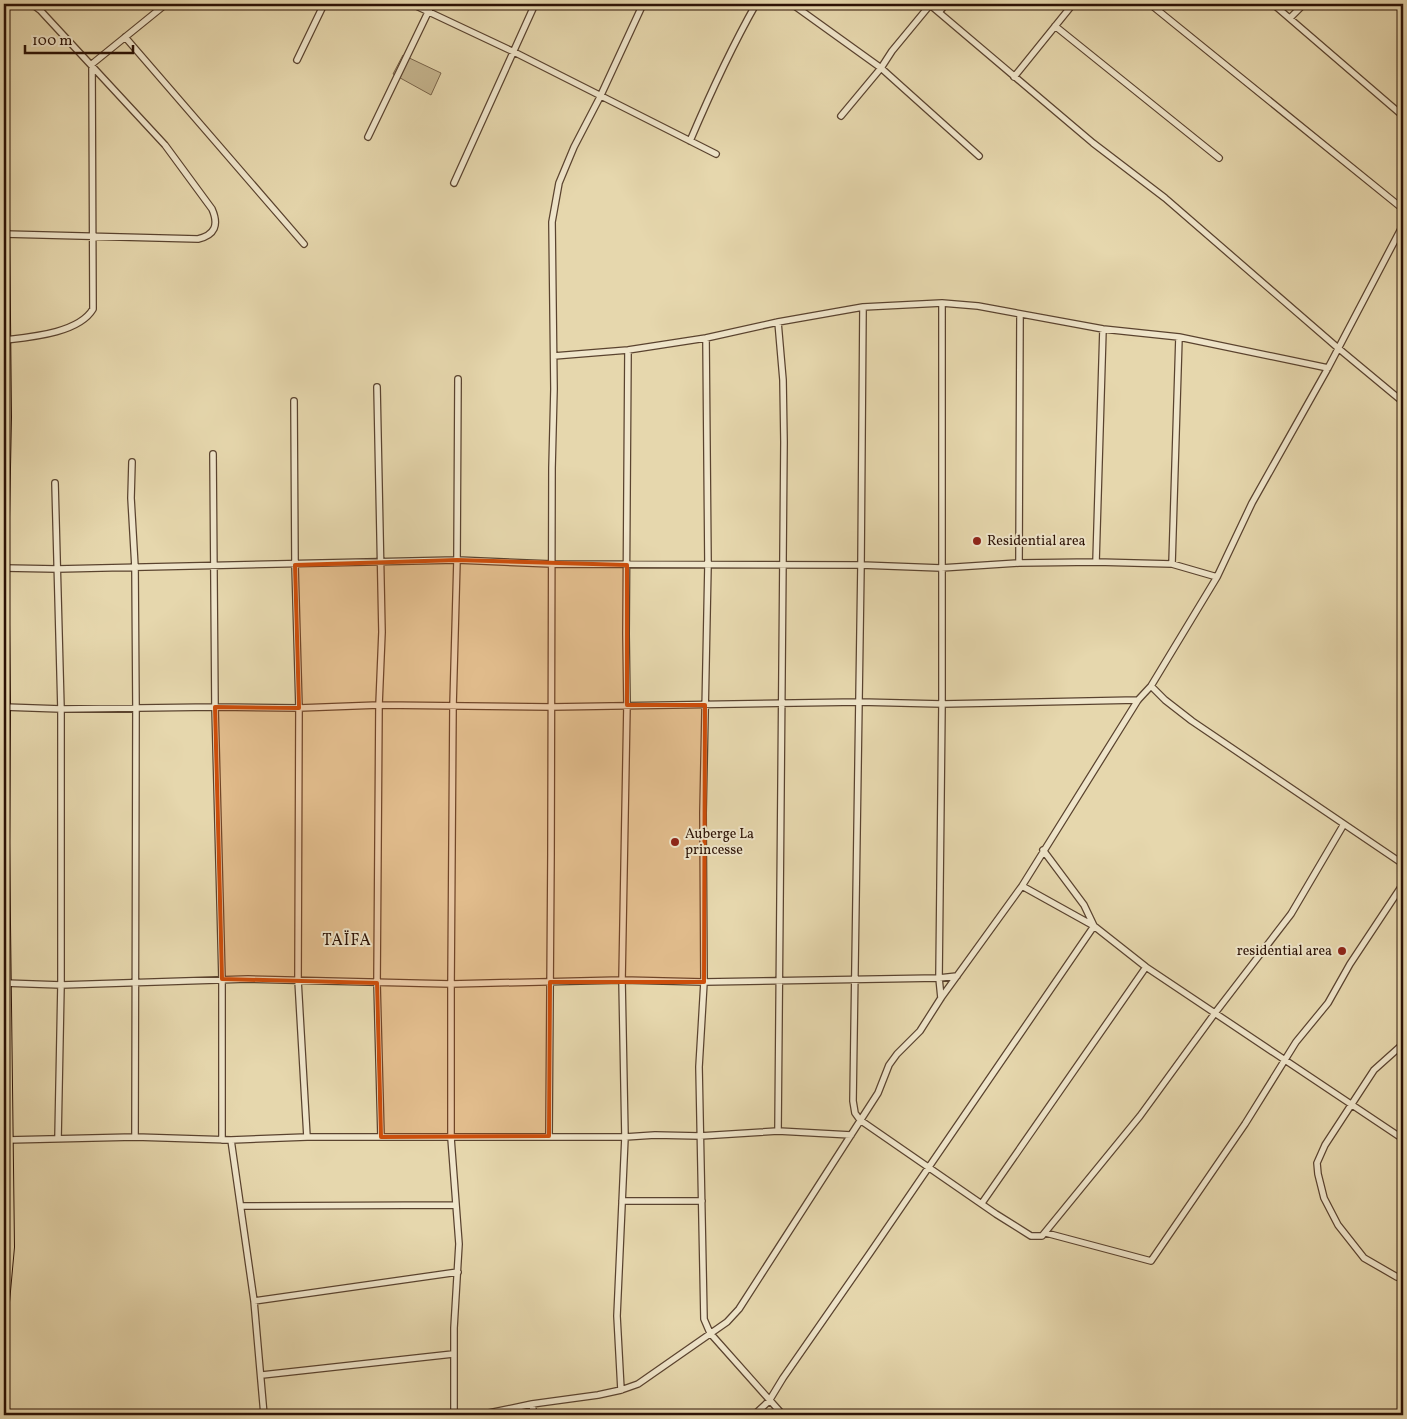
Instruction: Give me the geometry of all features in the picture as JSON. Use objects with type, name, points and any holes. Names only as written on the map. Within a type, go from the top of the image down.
[{"type":"highway","points":[[4,219],[4,518]]},
{"type":"highway","points":[[4,624],[6,1192],[9,1247],[4,1302]]},
{"type":"highway","points":[[4,1350],[4,1410]]},
{"type":"street","points":[[4,234],[198,239],[207,237],[212,232],[215,223],[215,215],[212,209],[165,145],[92,64],[32,4]]},
{"type":"street","points":[[92,64],[166,4]]},
{"type":"street","points":[[298,60],[324,4]]},
{"type":"street","points":[[412,4],[514,52],[716,154]]},
{"type":"street","points":[[368,137],[432,4]]},
{"type":"street","points":[[454,183],[535,4]]},
{"type":"street","points":[[549,1136],[554,356],[552,222],[559,183],[574,147],[600,97],[643,4]]},
{"type":"street","points":[[690,141],[719,76],[756,4]]},
{"type":"street","points":[[792,4],[881,68],[979,156]]},
{"type":"street","points":[[841,116],[881,68],[929,4],[1093,143],[1165,198],[1403,402]]},
{"type":"street","points":[[939,12],[946,4]]},
{"type":"street","points":[[1014,77],[1073,4]]},
{"type":"street","points":[[1150,4],[1403,209]]},
{"type":"street","points":[[1273,4],[1403,116]]},
{"type":"street","points":[[1290,18],[1304,4]]},
{"type":"street","points":[[1056,26],[1219,158]]},
{"type":"street","points":[[126,37],[304,244]]},
{"type":"street","points":[[5,340],[31,337],[65,329],[82,322],[93,309],[92,64]]},
{"type":"street","points":[[479,1415],[532,1404],[621,1390],[638,1384],[728,1322],[739,1309],[878,1093],[889,1064],[920,1031],[941,998],[1022,886],[1138,700],[1151,686],[1217,577],[1252,503],[1328,368],[1403,225]]},
{"type":"street","points":[[554,356],[628,350],[706,338],[778,322],[863,307],[942,303],[978,306],[1103,329],[1179,337],[1328,368]]},
{"type":"street","points":[[941,998],[939,978],[942,704],[942,303]]},
{"type":"street","points":[[863,307],[853,1101],[855,1113],[860,1120],[996,1214],[1031,1236],[1042,1236],[1140,1116],[1215,1013],[1291,914],[1344,824]]},
{"type":"street","points":[[1019,564],[1020,315]]},
{"type":"street","points":[[778,322],[783,380],[784,565],[778,1131]]},
{"type":"street","points":[[1096,562],[1103,329]]},
{"type":"street","points":[[1172,564],[1179,337]]},
{"type":"street","points":[[706,338],[708,565],[703,814],[704,982],[699,1067],[704,1319],[710,1333],[783,1415]]},
{"type":"street","points":[[621,1390],[618,1316],[625,1136],[622,980],[627,705],[628,350]]},
{"type":"street","points":[[454,1415],[454,1354],[459,1244],[451,1138],[451,984],[458,379]]},
{"type":"street","points":[[377,387],[382,632],[379,705],[377,983],[381,1137]]},
{"type":"street","points":[[294,401],[295,565],[299,708],[298,980],[306,1137]]},
{"type":"street","points":[[213,454],[215,707],[222,980],[222,1140]]},
{"type":"street","points":[[132,462],[131,498],[135,567],[136,708],[135,1137]]},
{"type":"street","points":[[55,483],[61,709],[62,985],[58,1139]]},
{"type":"street","points":[[4,568],[57,570],[457,560],[552,564],[861,565],[942,568],[1096,562],[1172,564],[1217,577]]},
{"type":"street","points":[[1151,686],[1165,700],[1192,720],[1403,864]]},
{"type":"street","points":[[4,708],[299,708],[379,705],[552,707],[859,702],[942,704],[1138,700]]},
{"type":"street","points":[[1043,850],[1084,905],[1094,926]]},
{"type":"street","points":[[1046,1233],[1151,1261],[1245,1124],[1309,1025],[1328,1003],[1350,964],[1403,884]]},
{"type":"street","points":[[1022,886],[1094,926],[1146,967],[1403,1139]]},
{"type":"street","points":[[754,1415],[769,1400],[1094,926]]},
{"type":"street","points":[[982,1203],[1146,967]]},
{"type":"street","points":[[6,983],[62,985],[222,980],[298,980],[451,984],[622,980],[704,982],[939,978],[957,976]]},
{"type":"street","points":[[1403,1044],[1374,1070],[1320,1154],[1317,1163],[1324,1198],[1338,1225],[1364,1258],[1397,1277],[1403,1278]]},
{"type":"street","points":[[7,1140],[135,1137],[231,1140],[306,1137],[451,1138],[655,1134],[700,1136],[778,1131],[851,1135]]},
{"type":"street","points":[[231,1140],[254,1301],[262,1375],[264,1415]]},
{"type":"street","points":[[622,1201],[702,1202]]},
{"type":"street","points":[[241,1206],[455,1205]]},
{"type":"street","points":[[254,1301],[458,1272]]},
{"type":"street","points":[[262,1375],[454,1354]]},
{"type":"street","points":[[532,1404],[534,1415]]},
{"type":"highlighted area","points":[[457,560],[627,565],[627,705],[705,705],[704,982],[550,982],[549,1136],[381,1137],[377,983],[222,979],[215,707],[299,708],[295,565]]},
{"type":"shaded area","points":[[403,55],[441,73],[431,95],[393,74]]},
{"type":"place","name":"Residential area","points":[[977,541]]},
{"type":"place","name":"Auberge La princesse","points":[[675,842]]},
{"type":"place","name":"residential area","points":[[1342,951]]},
{"type":"district","name":"TAÏFA","points":[[347,941]]}]
